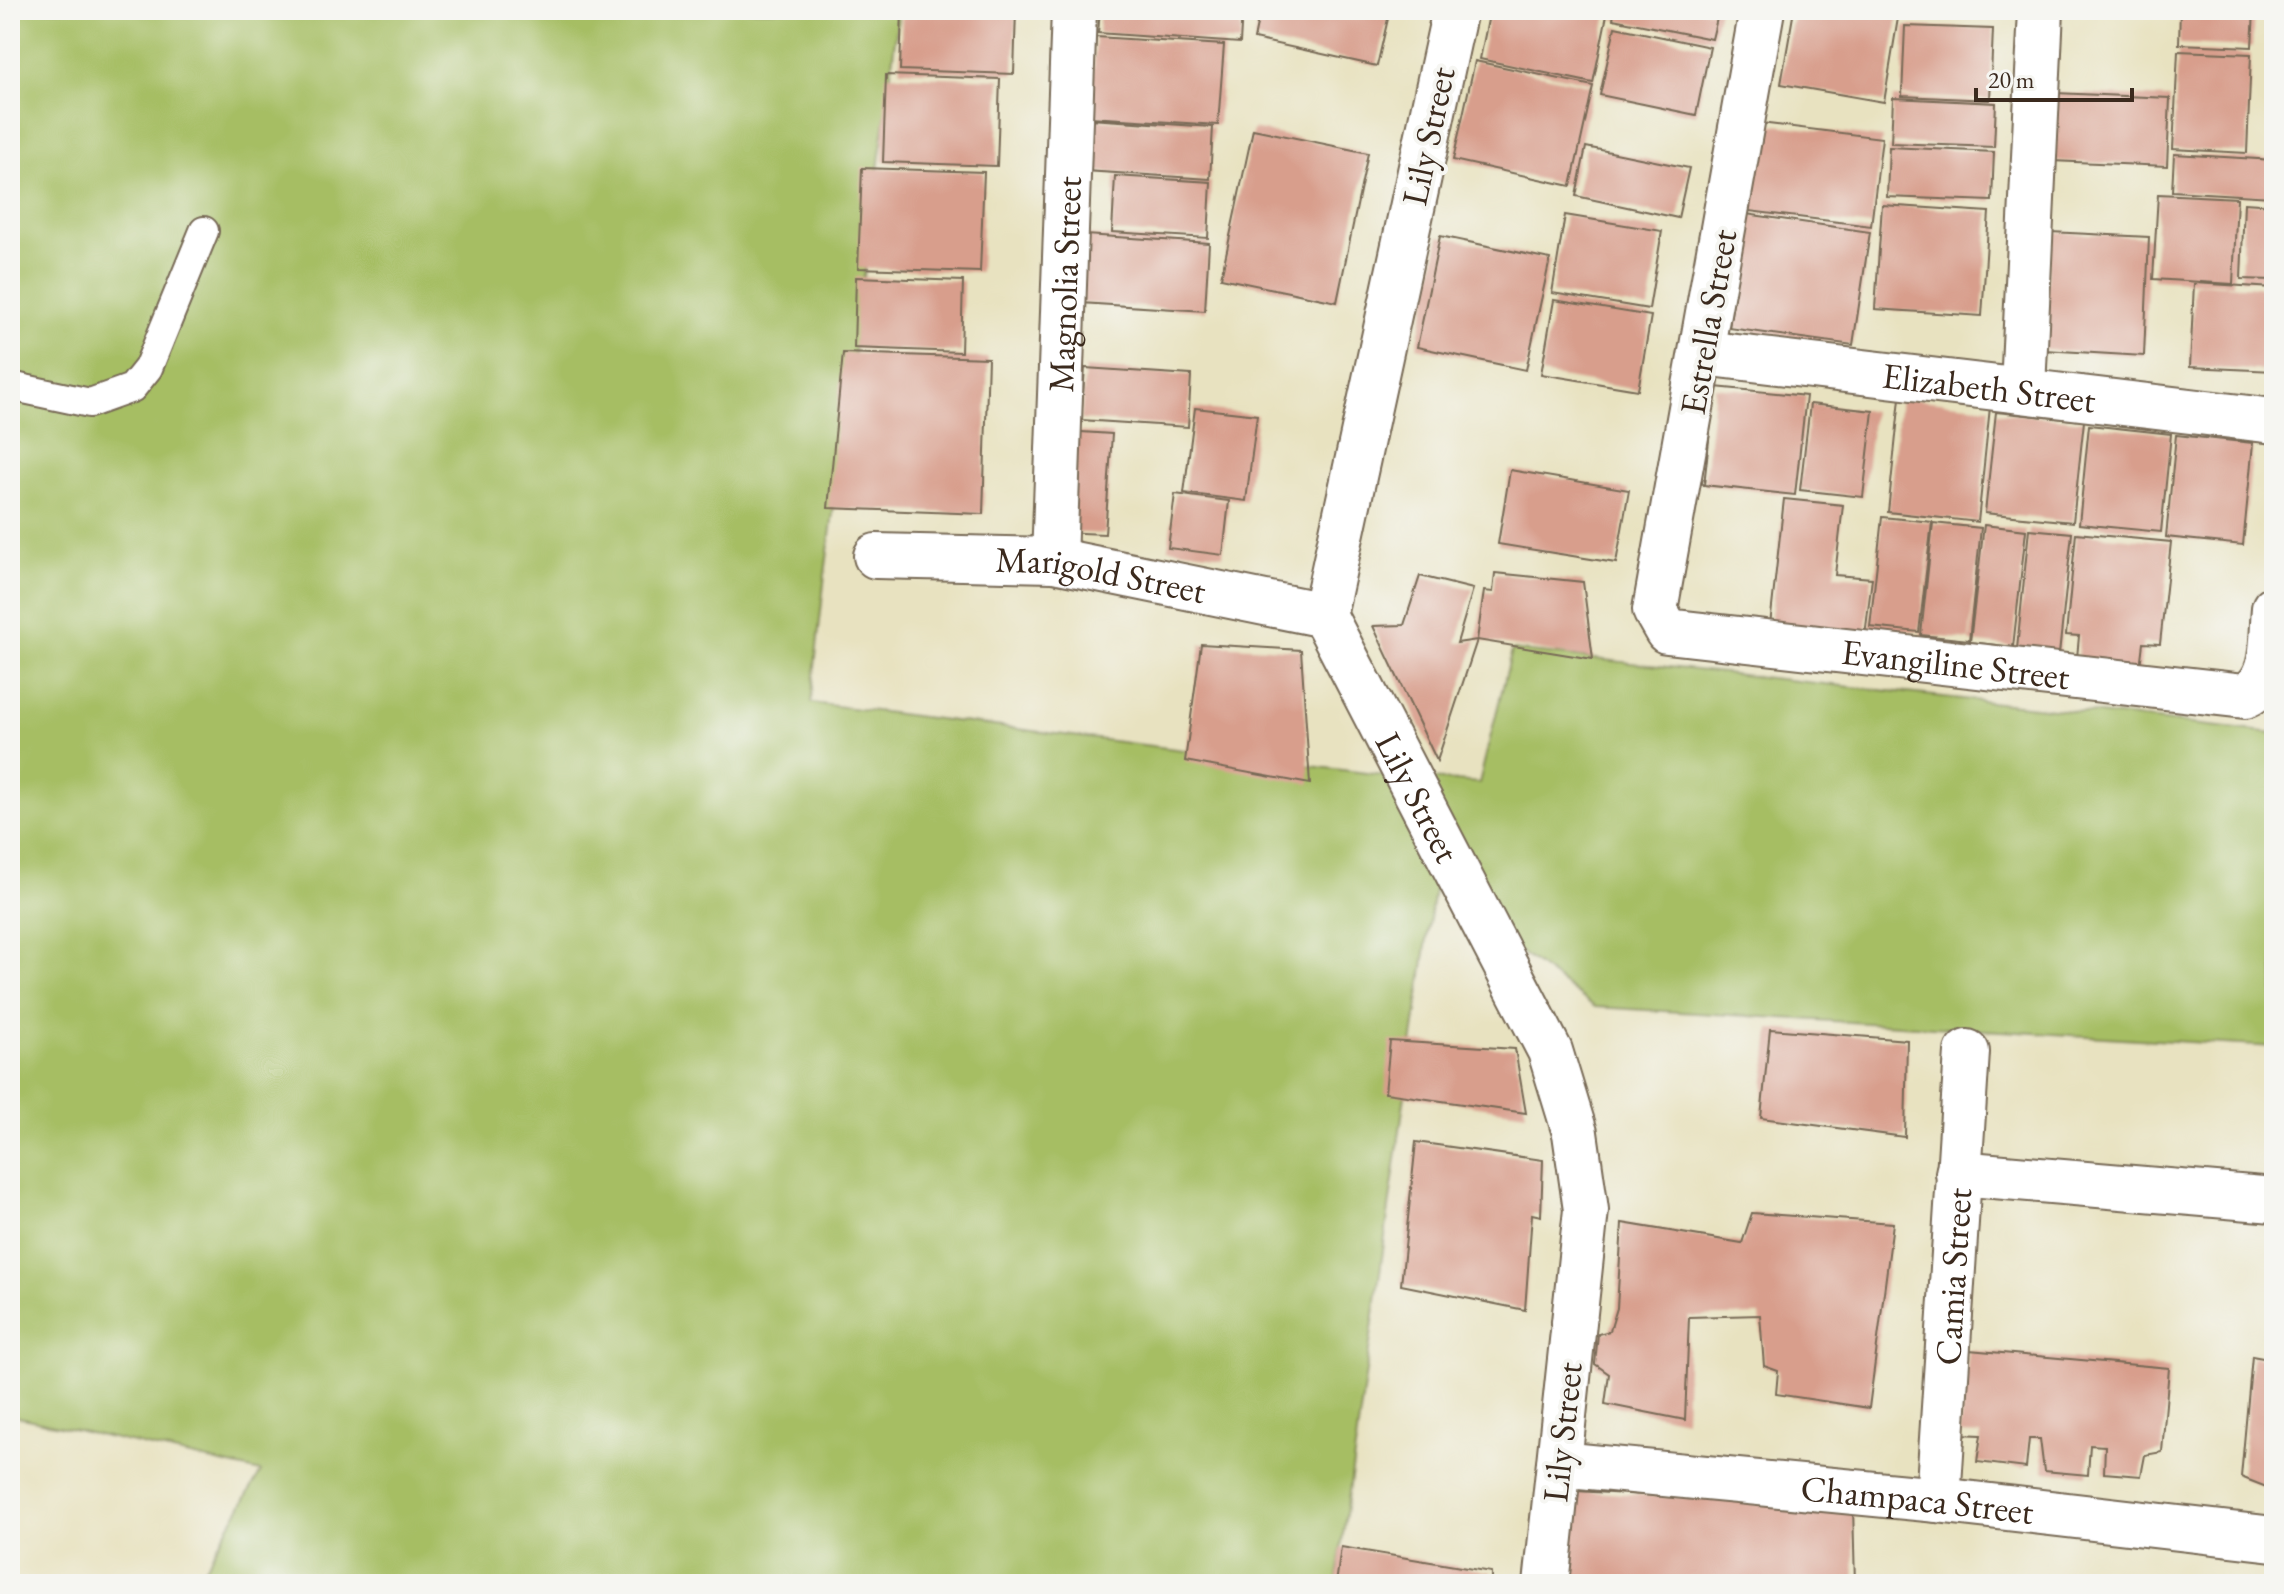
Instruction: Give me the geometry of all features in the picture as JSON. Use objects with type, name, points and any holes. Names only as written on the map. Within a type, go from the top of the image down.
[{"type":"street","name":"Magnolia Street","points":[[1054,560],[1074,10]]},
{"type":"street","name":"Lily Street","points":[[1455,10],[1324,615],[1550,1051],[1575,1133],[1586,1210],[1546,1584]]},
{"type":"street","name":"Estrella Street","points":[[1667,631],[1655,610],[1762,10]]},
{"type":"street","points":[[2023,388],[2041,10]]},
{"type":"street","name":"Elizabeth Street","points":[[1703,353],[2023,388],[2274,421]]},
{"type":"street","name":"Marigold Street","points":[[876,556],[1054,560],[1324,615]]},
{"type":"street","name":"Evangiline Street","points":[[1667,631],[2245,696],[2259,690],[2266,678],[2274,608]]},
{"type":"street","name":"Camia Street","points":[[1938,1500],[1967,1052]]},
{"type":"street","points":[[1958,1173],[2274,1200]]},
{"type":"street","name":"Champaca Street","points":[[1559,1464],[1938,1500],[2274,1539]]},
{"type":"lane","points":[[10,386],[90,403],[123,393],[137,384],[148,368],[204,231]]},
{"type":"green space","points":[[10,10],[899,10],[811,703],[1382,775],[1479,783],[1512,650],[2274,733],[2274,1047],[1595,1007],[1434,889],[1336,1584],[195,1584],[261,1472],[10,1415]]},
{"type":"building","points":[[902,10],[1016,10],[1014,74],[900,70]]},
{"type":"building","points":[[1100,10],[1242,10],[1240,43],[1098,33]]},
{"type":"building","points":[[1260,10],[1390,10],[1377,66],[1254,39]]},
{"type":"building","points":[[1490,10],[1608,10],[1593,83],[1480,59]]},
{"type":"building","points":[[1615,10],[1719,10],[1712,39],[1613,19]]},
{"type":"building","points":[[1794,10],[1899,12],[1884,102],[1781,84]]},
{"type":"building","points":[[2180,10],[2254,10],[2252,47],[2179,44]]},
{"type":"building","points":[[1905,26],[1993,29],[1990,100],[1902,96]]},
{"type":"building","points":[[1615,27],[1710,47],[1696,115],[1600,95]]},
{"type":"building","points":[[1096,37],[1224,45],[1218,125],[1090,117]]},
{"type":"building","points":[[2178,51],[2251,54],[2247,153],[2173,149]]},
{"type":"building","points":[[1475,61],[1593,86],[1571,186],[1453,160]]},
{"type":"building","points":[[886,75],[1000,79],[997,166],[883,162]]},
{"type":"building","points":[[2055,93],[2170,98],[2167,166],[2052,161]]},
{"type":"building","points":[[1893,98],[1996,103],[1994,147],[1891,143]]},
{"type":"building","points":[[1089,119],[1213,127],[1210,179],[1085,171]]},
{"type":"building","points":[[1760,123],[1882,138],[1871,226],[1749,211]]},
{"type":"building","points":[[1253,129],[1368,153],[1337,302],[1221,278]]},
{"type":"building","points":[[1586,147],[1689,168],[1678,218],[1576,196]]},
{"type":"building","points":[[1889,147],[1994,152],[1992,201],[1887,197]]},
{"type":"building","points":[[2174,154],[2274,160],[2272,197],[2172,191]]},
{"type":"building","points":[[862,168],[984,172],[980,272],[858,268]]},
{"type":"building","points":[[1115,176],[1211,182],[1208,238],[1112,232]]},
{"type":"building","points":[[2158,194],[2237,198],[2233,284],[2153,279]]},
{"type":"building","points":[[2244,203],[2274,205],[2274,280],[2241,279]]},
{"type":"building","points":[[1882,205],[1989,212],[1982,316],[1875,309]]},
{"type":"building","points":[[1746,214],[1870,232],[1853,345],[1729,328]]},
{"type":"building","points":[[1565,215],[1662,231],[1649,309],[1552,293]]},
{"type":"building","points":[[2050,232],[2149,237],[2144,356],[2044,350]]},
{"type":"building","points":[[1085,235],[1209,243],[1205,311],[1081,303]]},
{"type":"building","points":[[1440,236],[1550,259],[1526,370],[1417,347]]},
{"type":"building","points":[[856,277],[963,281],[961,352],[854,348]]},
{"type":"building","points":[[2194,283],[2274,288],[2274,371],[2190,367]]},
{"type":"building","points":[[1554,300],[1651,316],[1638,390],[1541,374]]},
{"type":"building","points":[[843,353],[988,358],[983,514],[828,508]]},
{"type":"building","points":[[1085,368],[1191,375],[1188,427],[1081,420]]},
{"type":"building","points":[[1715,387],[1806,396],[1795,495],[1704,485]]},
{"type":"building","points":[[1900,398],[1990,407],[1978,522],[1888,512]]},
{"type":"building","points":[[1810,404],[1873,411],[1863,497],[1800,490]]},
{"type":"building","points":[[1195,408],[1257,415],[1246,501],[1184,493]]},
{"type":"building","points":[[1996,412],[2084,421],[2073,522],[1985,513]]},
{"type":"building","points":[[2089,425],[2171,434],[2161,532],[2079,524]]},
{"type":"building","points":[[1065,431],[1112,434],[1105,534],[1058,532]]},
{"type":"building","points":[[2176,435],[2253,443],[2243,545],[2166,537]]},
{"type":"building","points":[[1510,470],[1629,490],[1616,563],[1498,544]]},
{"type":"building","points":[[1175,494],[1229,501],[1223,555],[1168,548]]},
{"type":"building","points":[[1784,499],[1843,505],[1835,575],[1872,578],[1865,636],[1770,625]]},
{"type":"building","points":[[1882,517],[1932,522],[1919,632],[1870,627]]},
{"type":"building","points":[[1933,523],[1981,528],[1969,640],[1921,635]]},
{"type":"building","points":[[1984,525],[2026,530],[2013,647],[1970,642]]},
{"type":"building","points":[[2029,529],[2072,533],[2059,654],[2017,649]]},
{"type":"building","points":[[2076,533],[2171,542],[2160,644],[2143,643],[2139,675],[2076,669],[2079,636],[2066,635]]},
{"type":"building","points":[[1495,573],[1583,582],[1593,659],[1477,640],[1484,591],[1493,592]]},
{"type":"building","points":[[1420,576],[1473,589],[1457,643],[1477,640],[1437,761],[1373,626],[1404,625]]},
{"type":"building","points":[[1201,644],[1301,650],[1310,784],[1185,761]]},
{"type":"building","points":[[1770,1029],[1907,1040],[1905,1137],[1761,1118]]},
{"type":"building","points":[[1390,1041],[1515,1049],[1526,1113],[1385,1093]]},
{"type":"building","points":[[1416,1142],[1543,1160],[1541,1216],[1532,1214],[1525,1310],[1401,1285]]},
{"type":"building","points":[[1752,1213],[1893,1223],[1869,1408],[1776,1394],[1778,1371],[1764,1366],[1760,1315],[1689,1317],[1685,1420],[1605,1404],[1609,1374],[1595,1364],[1598,1334],[1610,1331],[1617,1308],[1622,1223],[1742,1243]]},
{"type":"building","points":[[1969,1350],[2169,1368],[2162,1452],[2145,1455],[2141,1476],[2104,1473],[2105,1446],[2090,1445],[2088,1475],[2044,1471],[2040,1439],[2029,1439],[2026,1468],[1977,1462],[1981,1435],[1959,1434]]},
{"type":"building","points":[[2252,1356],[2274,1360],[2274,1490],[2241,1477]]},
{"type":"building","points":[[1558,1490],[1853,1507],[1855,1584],[1551,1584]]},
{"type":"building","points":[[1341,1547],[1491,1572],[1491,1584],[1336,1584]]}]
